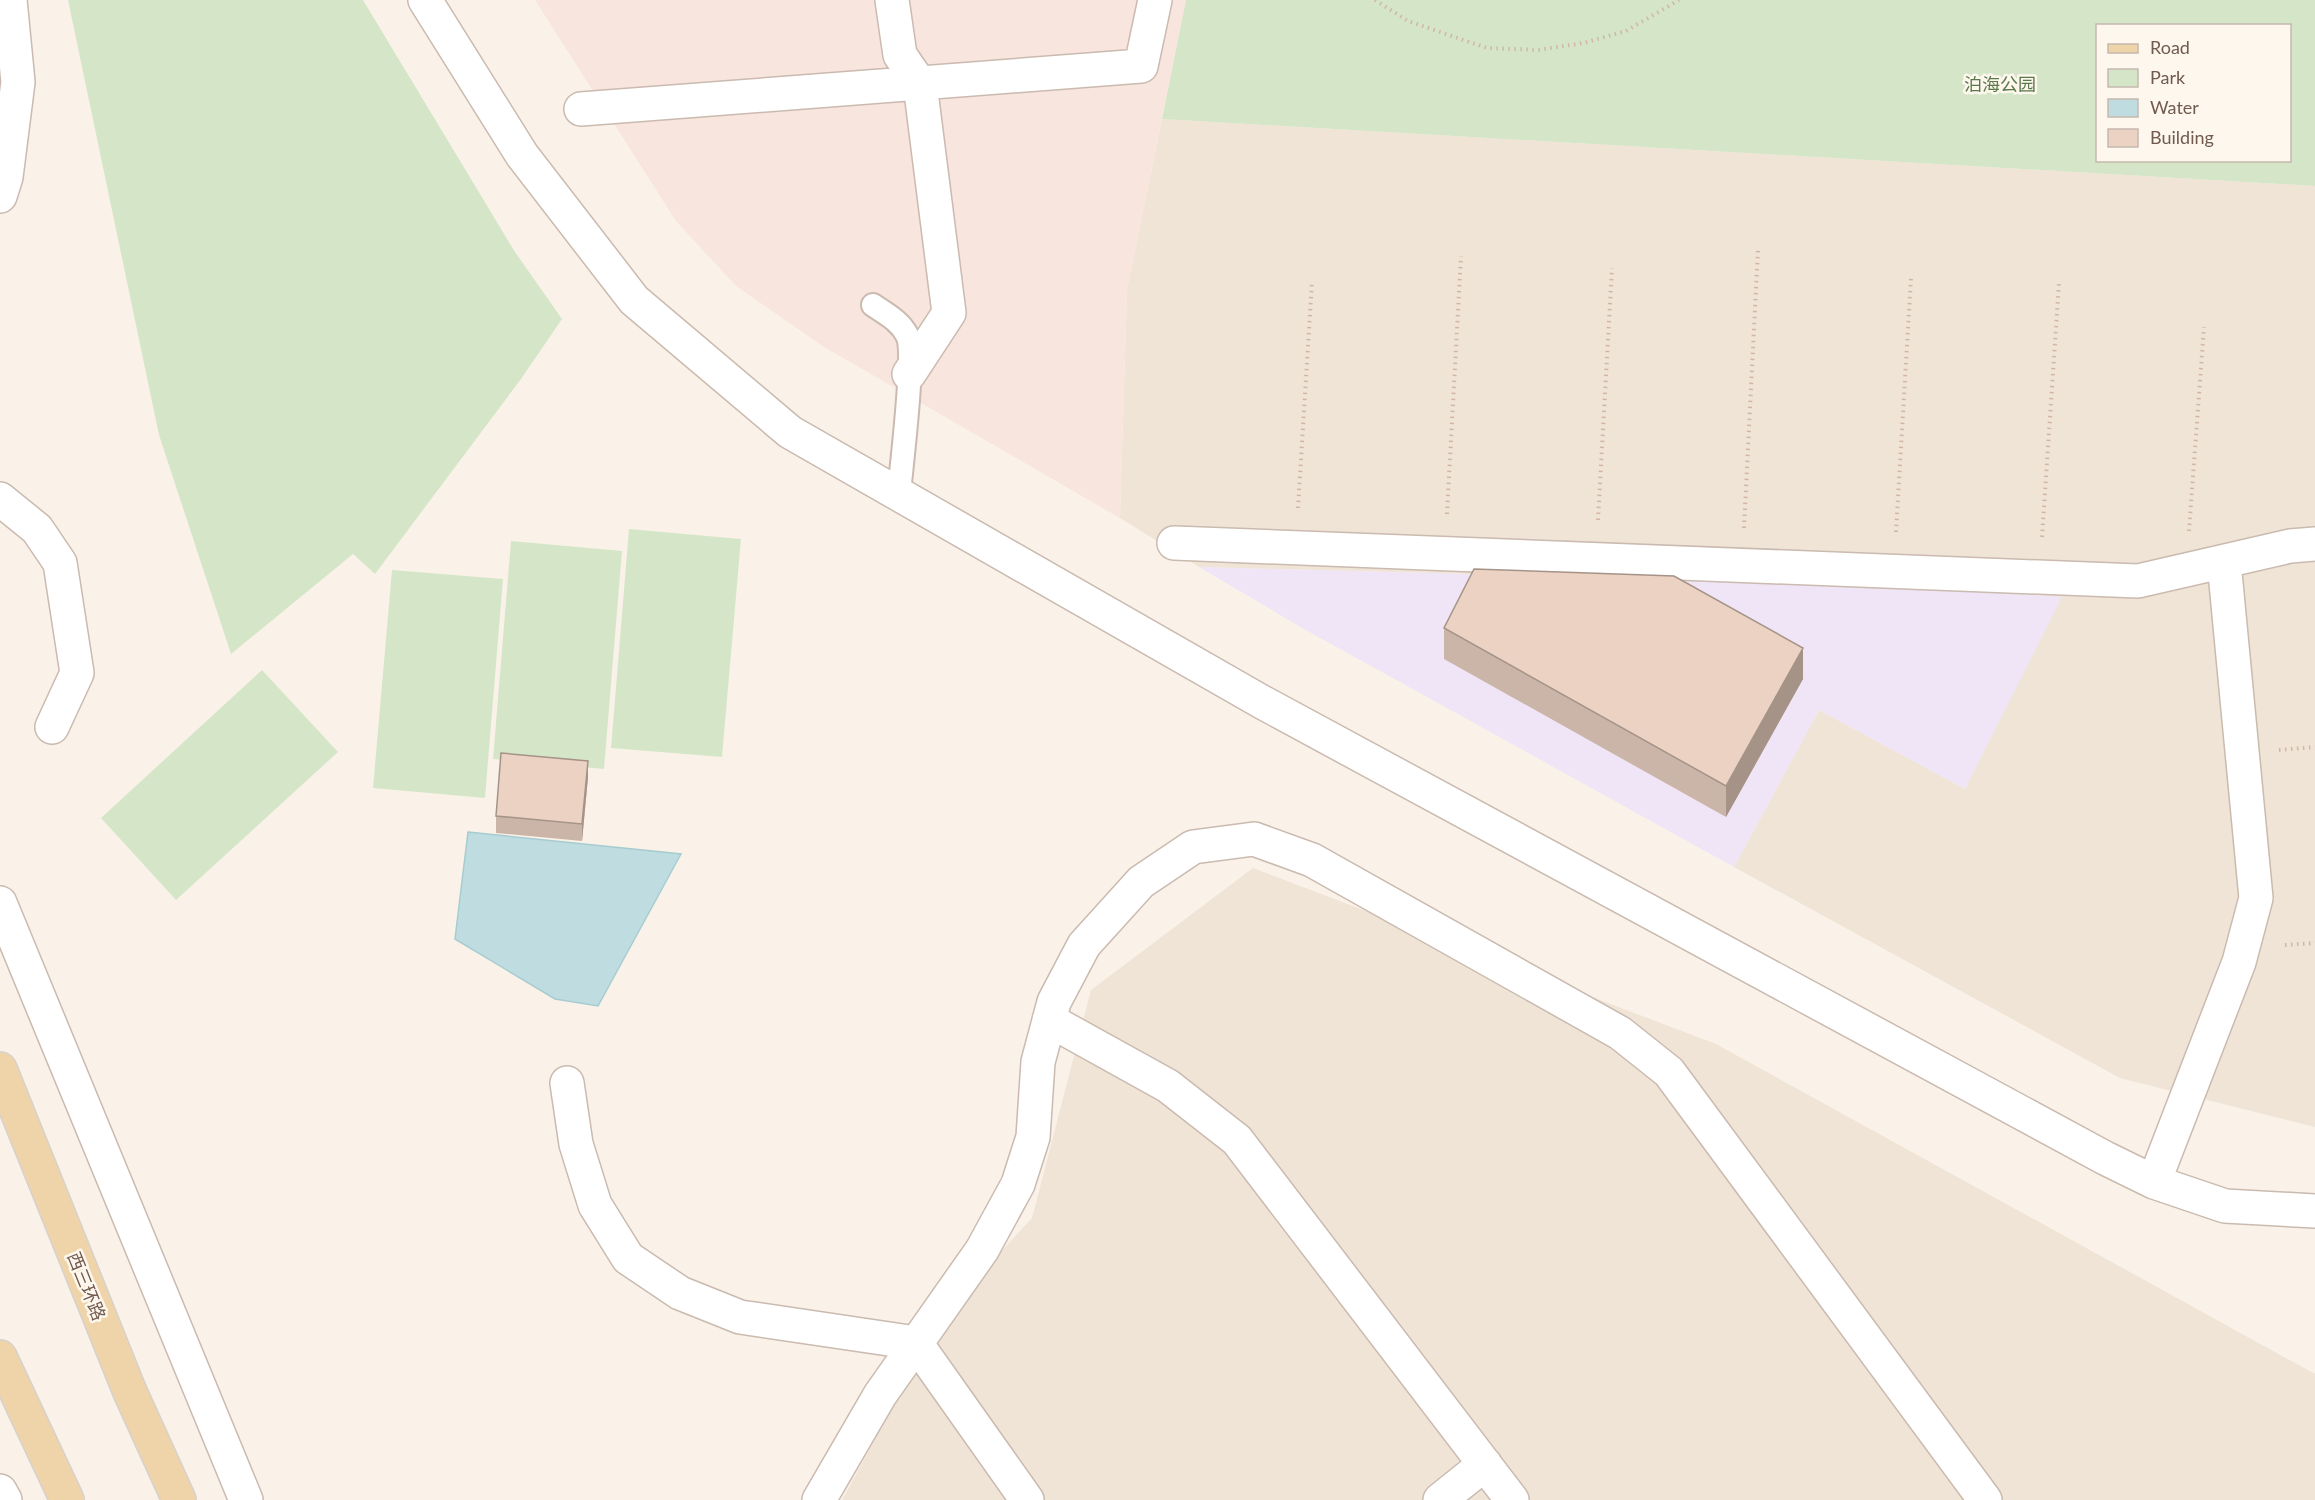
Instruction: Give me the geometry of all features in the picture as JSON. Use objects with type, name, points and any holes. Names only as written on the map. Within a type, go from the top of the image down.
[{"type":"main road","name":"西三环路","points":[[0,1069],[130,1392],[179,1500]]},
{"type":"main road","points":[[0,1358],[67,1500]]},
{"type":"street","points":[[0,196],[6,177],[10,0]]},
{"type":"street","points":[[425,0],[522,155],[634,300],[790,432],[1262,702],[2105,1158],[2154,1182],[2225,1206],[2315,1212]]},
{"type":"street","points":[[892,0],[900,55],[920,84],[949,313],[909,374]]},
{"type":"street","points":[[581,110],[1141,66],[1155,0]]},
{"type":"street","points":[[0,499],[37,529],[60,563],[76,673],[52,727]]},
{"type":"street","points":[[1174,543],[2138,581],[2290,546],[2315,544]]},
{"type":"street","points":[[2154,1182],[2239,962],[2256,898],[2224,562]]},
{"type":"street","points":[[819,1500],[880,1395],[982,1250],[1018,1184],[1033,1137],[1038,1062],[1049,1020],[1054,1002],[1084,945],[1141,882],[1193,847],[1254,838],[1312,860],[1620,1033],[1668,1072],[1985,1500]]},
{"type":"street","points":[[0,903],[246,1500]]},
{"type":"street","points":[[1049,1020],[1168,1086],[1237,1140],[1512,1500]]},
{"type":"street","points":[[567,1083],[576,1144],[595,1205],[628,1258],[680,1293],[740,1317],[916,1343],[1027,1500]]},
{"type":"street","points":[[1440,1500],[1485,1464]]},
{"type":"street","points":[[0,1491],[5,1500]]},
{"type":"lane","points":[[873,305],[901,324],[909,338],[909,374],[898,494]]},
{"type":"path","points":[[1375,0],[1408,21],[1487,48],[1538,50],[1583,43],[1626,31],[1679,0]]},
{"type":"path","points":[[1742,565],[1758,249]]},
{"type":"path","points":[[1445,554],[1461,256]]},
{"type":"path","points":[[1595,560],[1612,268]]},
{"type":"path","points":[[1894,572],[1911,278]]},
{"type":"path","points":[[1296,548],[1312,281]]},
{"type":"path","points":[[2039,577],[2059,284]]},
{"type":"path","points":[[2186,570],[2204,327]]},
{"type":"shaded area","points":[[535,0],[1186,0],[1127,289],[1120,518],[824,347],[736,286],[676,221]]},
{"type":"shaded area","points":[[1162,119],[2315,186],[2315,1127],[2120,1078],[1734,867],[1819,710],[1965,789],[2061,597],[1885,585],[1199,567],[1120,518],[1127,289]]},
{"type":"shaded area","points":[[1199,567],[1885,585],[2062,597],[1965,789],[1819,710],[1734,867],[1304,629]]},
{"type":"shaded area","points":[[1253,868],[1716,1044],[2315,1374],[2315,1500],[842,1500],[944,1313],[1032,1218],[1091,990]]},
{"type":"green space","points":[[68,0],[363,0],[515,252],[562,319],[521,379],[375,574],[353,554],[231,654],[159,435]]},
{"type":"green space","name":"泊海公园","points":[[1186,0],[2315,0],[2315,186],[1162,119]]},
{"type":"green space","points":[[629,529],[741,539],[722,757],[611,748]]},
{"type":"green space","points":[[511,541],[622,551],[604,769],[493,759]]},
{"type":"green space","points":[[392,570],[503,579],[485,798],[373,788]]},
{"type":"green space","points":[[262,670],[338,752],[176,900],[101,818]]},
{"type":"water","points":[[468,832],[681,854],[598,1006],[555,999],[455,939]]},
{"type":"building","points":[[1474,569],[1674,576],[1803,648],[1726,786],[1444,628]]},
{"type":"building","points":[[501,753],[588,761],[582,824],[496,816]]}]
